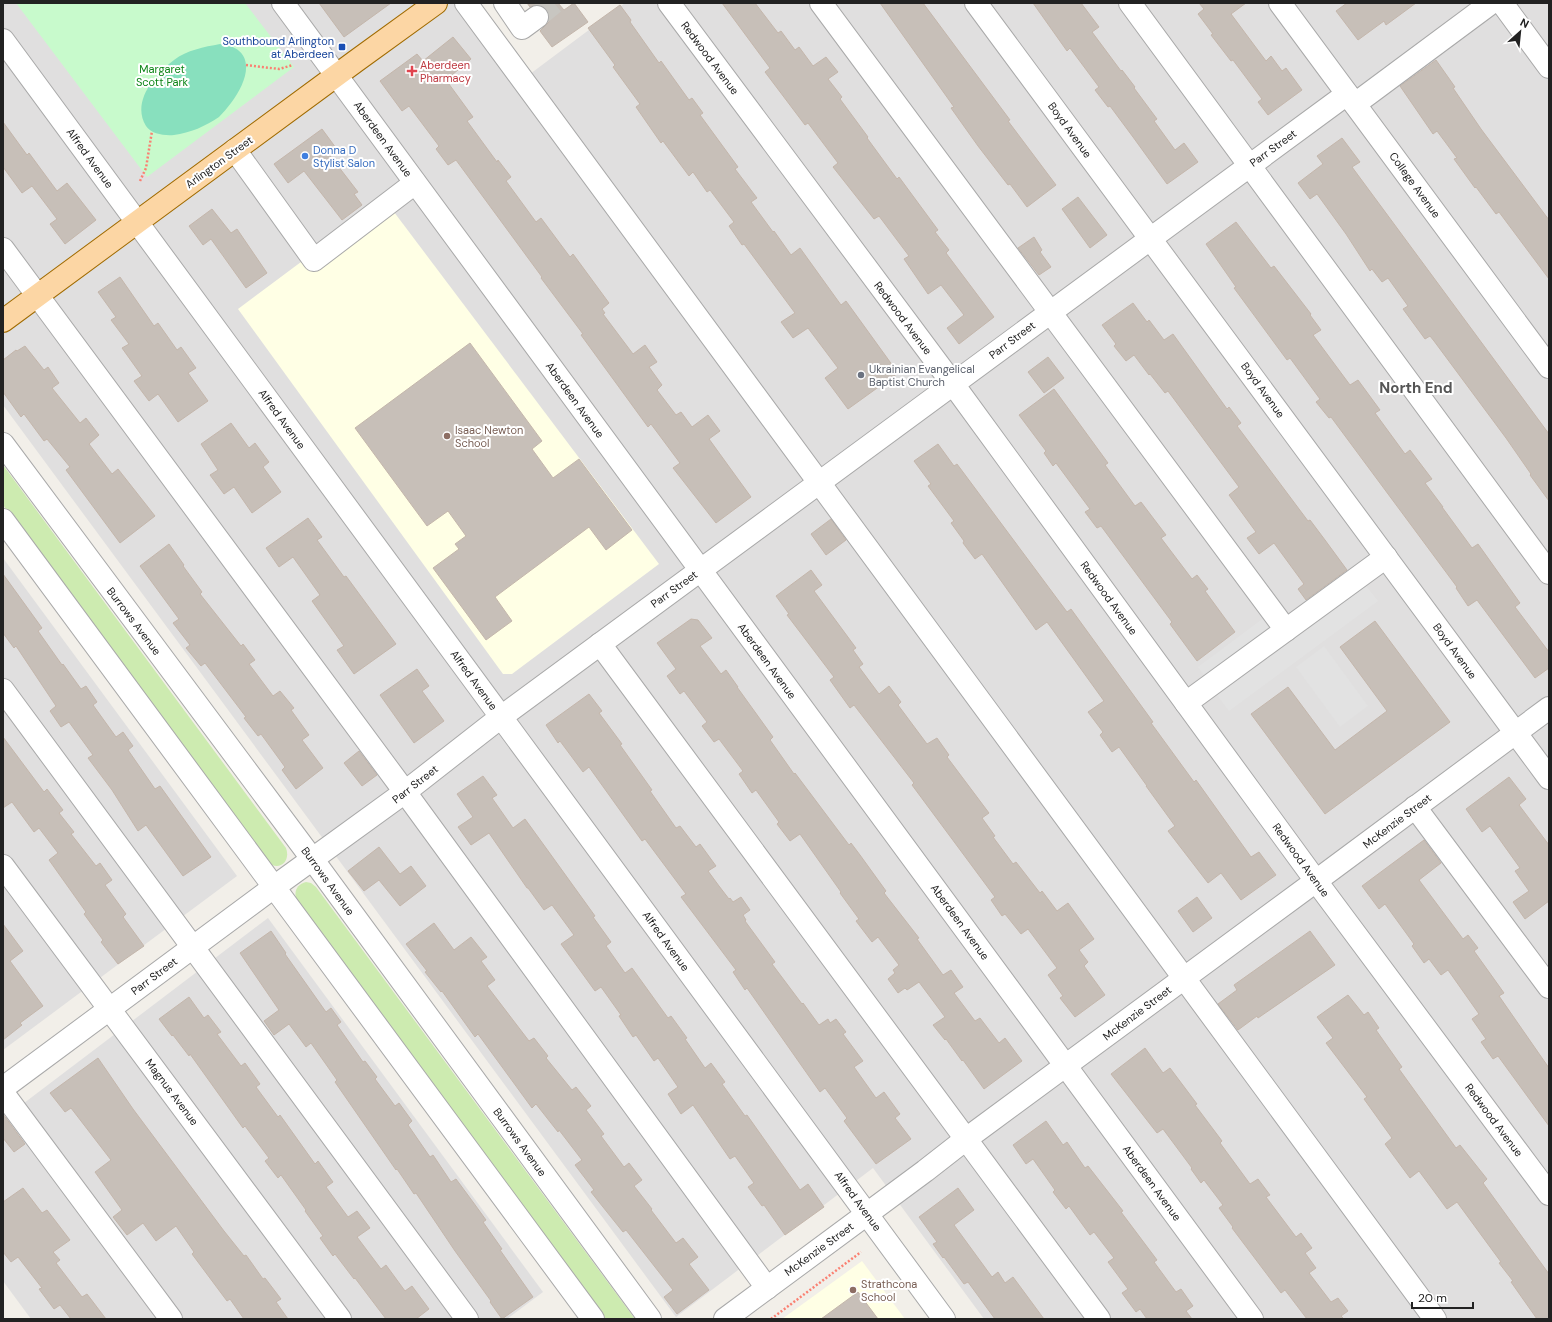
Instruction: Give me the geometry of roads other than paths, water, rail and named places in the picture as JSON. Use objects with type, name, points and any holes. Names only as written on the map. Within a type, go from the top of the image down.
[{"type":"main road","name":"Arlington Street","points":[[3,321],[436,3]]},
{"type":"street","name":"Aberdeen Avenue","points":[[283,3],[1252,1319]]},
{"type":"street","name":"Redwood Avenue","points":[[669,3],[953,384],[1316,881],[1549,1194]]},
{"type":"street","points":[[821,3],[1286,630]]},
{"type":"street","name":"Boyd Avenue","points":[[976,3],[1549,778]]},
{"type":"street","points":[[1130,3],[1549,573]]},
{"type":"street","name":"College Avenue","points":[[1280,3],[1549,367]]},
{"type":"street","name":"Parr Street","points":[[3,1088],[405,792],[501,717],[1150,238],[1249,166],[1351,99],[1491,3]]},
{"type":"street","points":[[1502,3],[1549,67]]},
{"type":"street","points":[[472,11],[514,7]]},
{"type":"street","points":[[472,11],[1435,1319]]},
{"type":"street","name":"Alfred Avenue","points":[[3,40],[944,1319]]},
{"type":"street","points":[[235,150],[314,260],[415,182]]},
{"type":"street","points":[[3,248],[405,792],[766,1288]]},
{"type":"street","name":"Burrows Avenue","points":[[3,444],[313,860],[650,1319]]},
{"type":"street","points":[[3,520],[593,1319]]},
{"type":"street","points":[[1186,703],[1386,557]]},
{"type":"street","points":[[600,644],[1099,1319]]},
{"type":"street","points":[[3,690],[467,1319]]},
{"type":"street","name":"McKenzie Street","points":[[725,1319],[1549,708]]},
{"type":"street","points":[[1415,807],[1549,987]]},
{"type":"street","name":"Magnus Avenue","points":[[3,866],[340,1319]]},
{"type":"street","points":[[3,1093],[171,1319]]},
{"type":"tunnel","points":[[537,17],[554,3]]},
{"type":"place","name":"Southbound Arlington at Aberdeen","points":[[342,47]]},
{"type":"place","name":"Aberdeen Pharmacy","points":[[412,71]]},
{"type":"place","name":"Donna D Stylist Salon","points":[[305,156]]},
{"type":"place","name":"Ukrainian Evangelical Baptist Church","points":[[861,375]]},
{"type":"place","name":"Isaac Newton School","points":[[447,436]]},
{"type":"place","name":"Strathcona School","points":[[853,1290]]},
{"type":"district","name":"North End","points":[[1416,388]]},
{"type":"park label","name":"Margaret Scott Park","points":[[162,75]]}]
